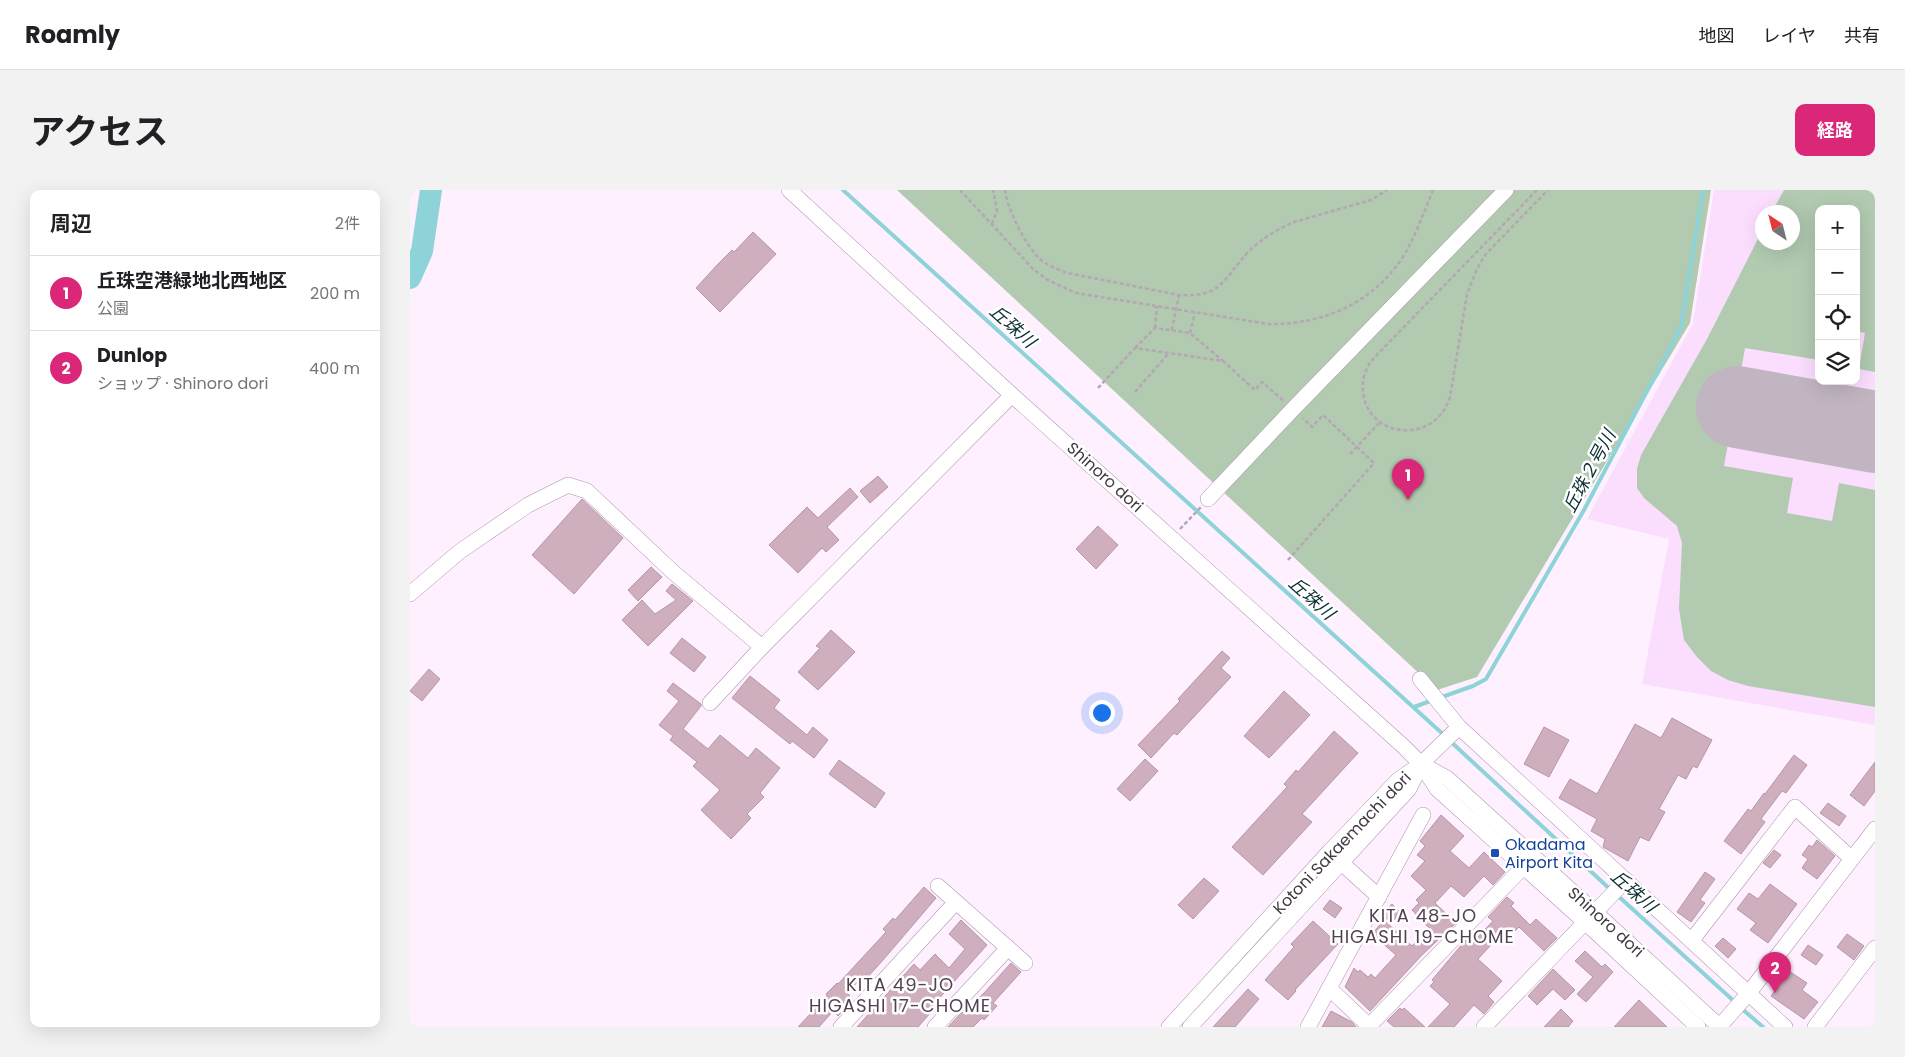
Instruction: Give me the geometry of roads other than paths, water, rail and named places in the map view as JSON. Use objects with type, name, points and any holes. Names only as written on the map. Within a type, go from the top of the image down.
[{"type":"street","name":"Shinoro dori","points":[[789,190],[1421,764],[1447,778],[1529,862],[1591,918],[1720,1027]]},
{"type":"street","points":[[1208,499],[1506,190]]},
{"type":"street","points":[[710,703],[1012,394]]},
{"type":"street","points":[[410,594],[467,547],[528,505],[568,485],[587,492],[673,572],[762,648]]},
{"type":"street","points":[[1424,685],[1457,729],[1619,887],[1692,940],[1746,996],[1785,1027]]},
{"type":"street","points":[[1421,764],[1457,729]]},
{"type":"street","name":"Kotoni Sakaemachi dori","points":[[1169,1027],[1329,852],[1398,780],[1421,764]]},
{"type":"street","name":"Kotoni Sakaemachi dori","points":[[1190,1027],[1409,788],[1421,764]]},
{"type":"street","points":[[1692,940],[1796,807],[1852,859]]},
{"type":"street","points":[[1308,1027],[1423,815]]},
{"type":"street","points":[[1720,1027],[1875,829]]},
{"type":"street","points":[[1329,852],[1379,897]]},
{"type":"street","points":[[1329,988],[1370,1027],[1529,862]]},
{"type":"street","points":[[938,886],[1025,963]]},
{"type":"street","points":[[1484,1027],[1619,887]]},
{"type":"street","points":[[841,1027],[955,903]]},
{"type":"street","name":"Shinoro dori","points":[[1591,918],[1698,1027]]},
{"type":"street","points":[[935,1027],[1008,948]]},
{"type":"street","points":[[1815,1027],[1875,948]]},
{"type":"waterway","points":[[410,278],[422,251],[431,190]]},
{"type":"waterway","name":"丘珠川","points":[[843,190],[1445,736]]},
{"type":"waterway","name":"丘珠２号川","points":[[1439,698],[1473,686],[1486,679],[1584,510],[1681,327],[1703,190]]},
{"type":"waterway","name":"丘珠２号川","points":[[1414,707],[1433,700]]},
{"type":"waterway","name":"丘珠川","points":[[1450,741],[1612,891]]},
{"type":"waterway","name":"丘珠川","points":[[1617,895],[1736,1003]]},
{"type":"waterway","name":"丘珠川","points":[[1741,1008],[1763,1027]]},
{"type":"place","name":"丘珠空港緑地北西地区","points":[[1408,500]]},
{"type":"place","name":"Okadama Airport Kita","points":[[1495,853]]},
{"type":"place","name":"Dunlop","points":[[1775,993]]},
{"type":"district","name":"KITA 48-JO HIGASHI 19-CHOME","points":[[1423,925]]},
{"type":"district","name":"KITA 49-JO HIGASHI 17-CHOME","points":[[900,994]]}]
